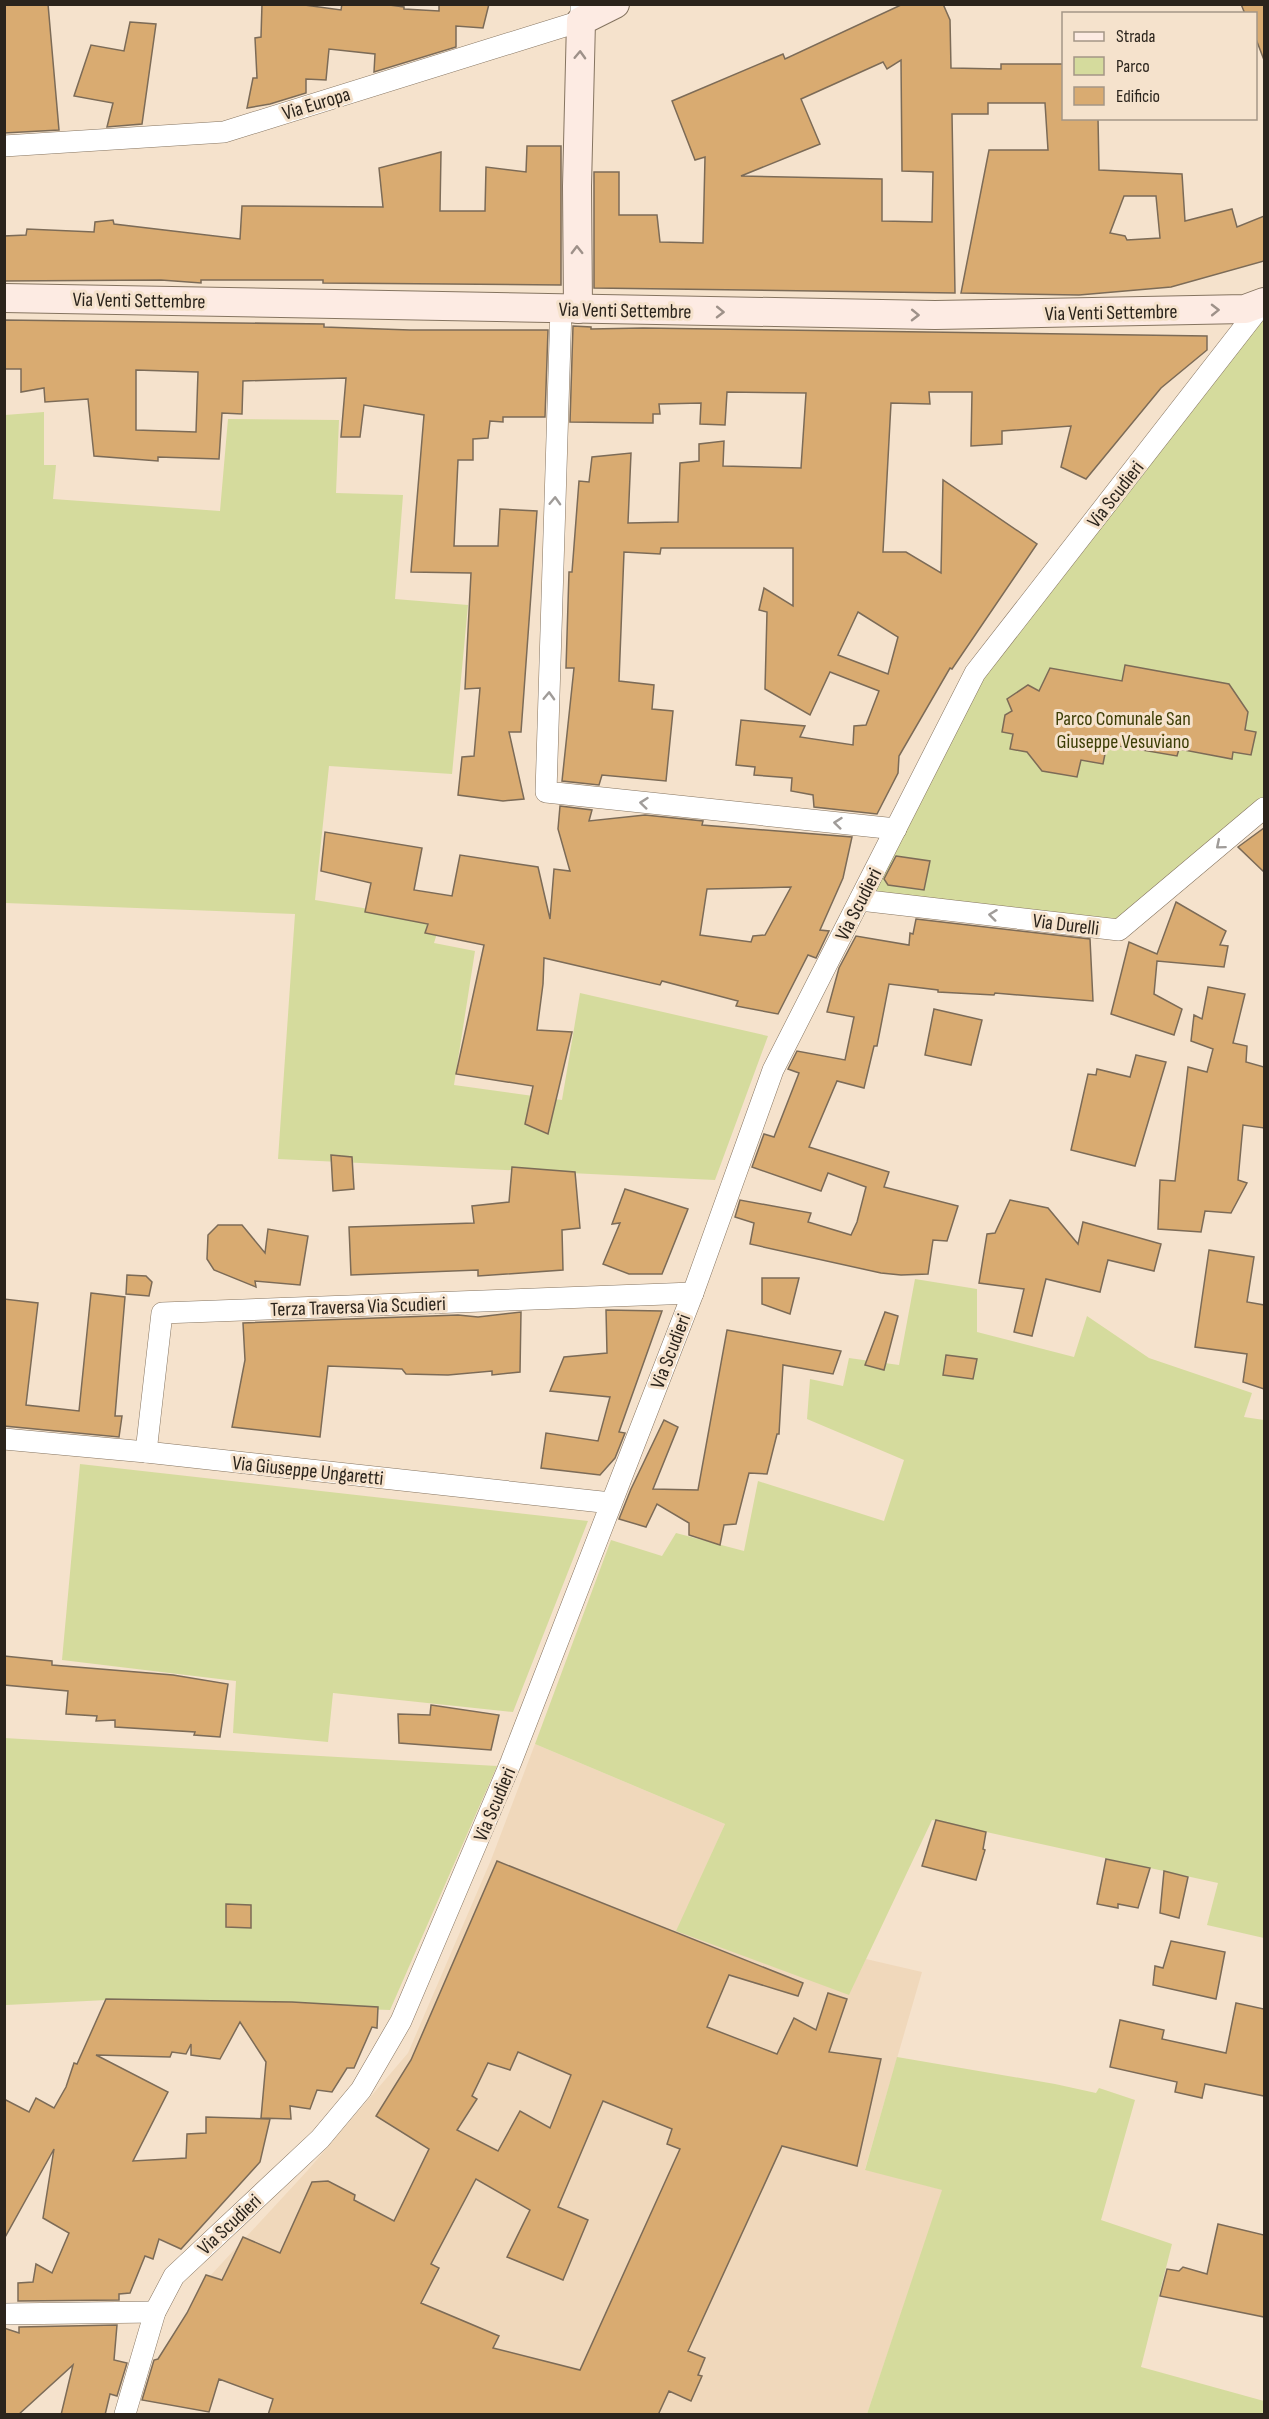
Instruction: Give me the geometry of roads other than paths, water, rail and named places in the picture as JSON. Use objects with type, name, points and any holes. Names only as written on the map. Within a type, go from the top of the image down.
[{"type":"main road","name":"Via Europa","points":[[581,13],[615,4]]},
{"type":"main road","points":[[569,309],[577,186],[581,13]]},
{"type":"main road","name":"Via Venti Settembre","points":[[4,298],[935,315],[1258,305]]},
{"type":"street","name":"Via Europa","points":[[4,146],[224,132],[581,13]]},
{"type":"street","name":"Via Scudieri","points":[[125,2415],[155,2312],[174,2276],[320,2139],[361,2090],[401,2021],[511,1762],[693,1293],[773,1071],[975,673],[1258,305]]},
{"type":"street","points":[[569,309],[546,792],[896,829]]},
{"type":"street","name":"Via Durelli","points":[[860,900],[1119,930],[1264,808]]},
{"type":"street","name":"Terza Traversa Via Scudieri","points":[[146,1452],[162,1313],[693,1293]]},
{"type":"street","name":"Via Giuseppe Ungaretti","points":[[4,1439],[146,1452],[611,1503]]},
{"type":"street","points":[[4,2314],[155,2312]]},
{"type":"park label","name":"Parco Comunale San Giuseppe Vesuviano","points":[[1123,730]]}]
